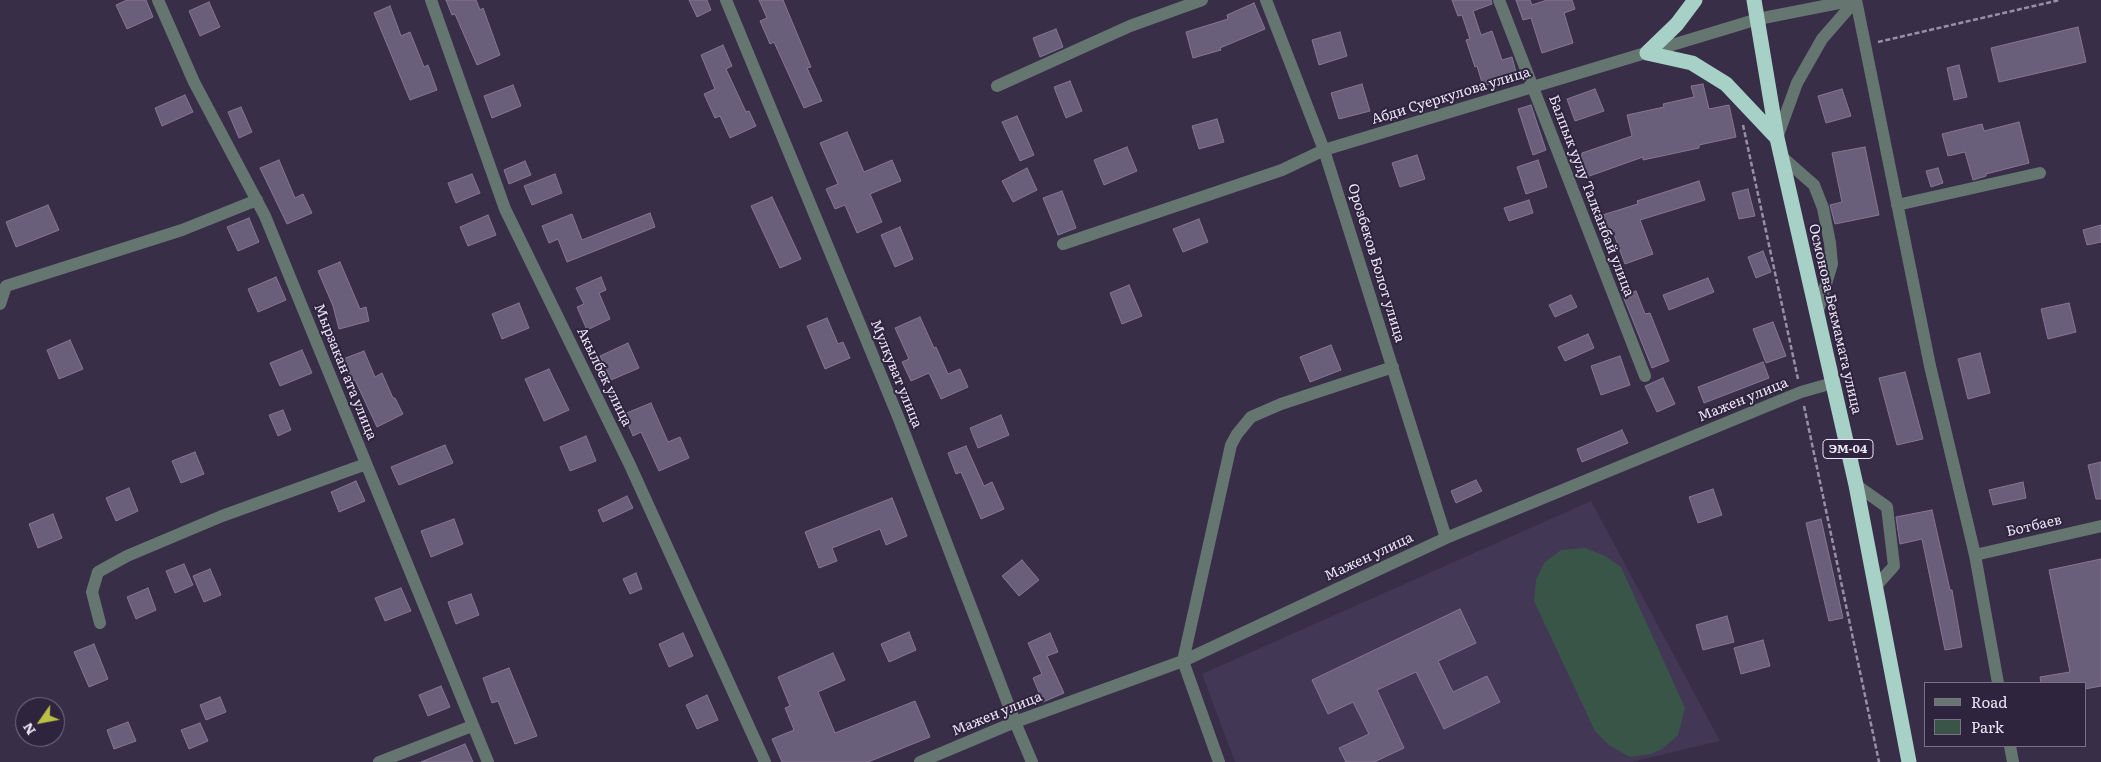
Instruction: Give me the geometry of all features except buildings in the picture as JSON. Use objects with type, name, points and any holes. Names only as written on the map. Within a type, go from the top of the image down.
[{"type":"highway","points":[[1647,53],[1678,24],[1695,0]]},
{"type":"highway","name":"Осмонова Бекмамата улица","points":[[1754,0],[1777,138],[1856,485],[1909,762]]},
{"type":"highway","points":[[1647,53],[1692,63],[1726,84],[1777,138]]},
{"type":"street","name":"Мырзакан ата улица","points":[[158,0],[194,82],[265,216],[488,762]]},
{"type":"street","name":"Акылбек улица","points":[[431,0],[505,209],[629,464],[764,762]]},
{"type":"street","name":"Мулкуват улица","points":[[726,0],[898,419],[1032,762]]},
{"type":"street","points":[[997,86],[1130,26],[1202,0]]},
{"type":"street","name":"Орозбеков Болот улица","points":[[1266,0],[1324,150],[1446,538]]},
{"type":"street","name":"Балпык уулу Талканбай улица","points":[[1499,0],[1646,376]]},
{"type":"street","points":[[1855,0],[1930,366],[1975,555],[1998,682]]},
{"type":"street","points":[[1777,138],[1797,83],[1822,39],[1855,0]]},
{"type":"street","name":"Абди Суеркулова улица","points":[[1064,244],[1282,170],[1324,150],[1758,19],[1855,0]]},
{"type":"street","points":[[1781,156],[1814,185],[1823,208],[1832,264],[1817,314]]},
{"type":"street","points":[[1897,204],[2040,173]]},
{"type":"street","points":[[0,304],[6,286],[182,230],[257,200]]},
{"type":"street","points":[[1218,762],[1183,661],[1232,445],[1237,434],[1251,417],[1393,367]]},
{"type":"street","name":"Мажен улица","points":[[920,762],[1015,722],[1183,661],[1446,538],[1801,392],[1832,383]]},
{"type":"street","points":[[100,623],[92,592],[98,572],[127,556],[222,516],[366,464]]},
{"type":"street","points":[[1856,485],[1887,508],[1894,566],[1876,586]]},
{"type":"street","name":"Ботбаев","points":[[1975,555],[2101,526]]},
{"type":"street","points":[[379,762],[472,726]]},
{"type":"street","points":[[2010,747],[2013,762]]},
{"type":"path","points":[[1865,45],[2060,0]]},
{"type":"path","points":[[1742,122],[1879,762]]},
{"type":"shaded area","points":[[1591,501],[1720,741],[1631,762],[1235,762],[1202,674]]},
{"type":"green space","points":[[1585,548],[1605,556],[1621,567],[1685,708],[1678,735],[1662,749],[1651,754],[1630,757],[1609,745],[1595,731],[1534,601],[1536,580],[1544,563],[1561,550]]}]
